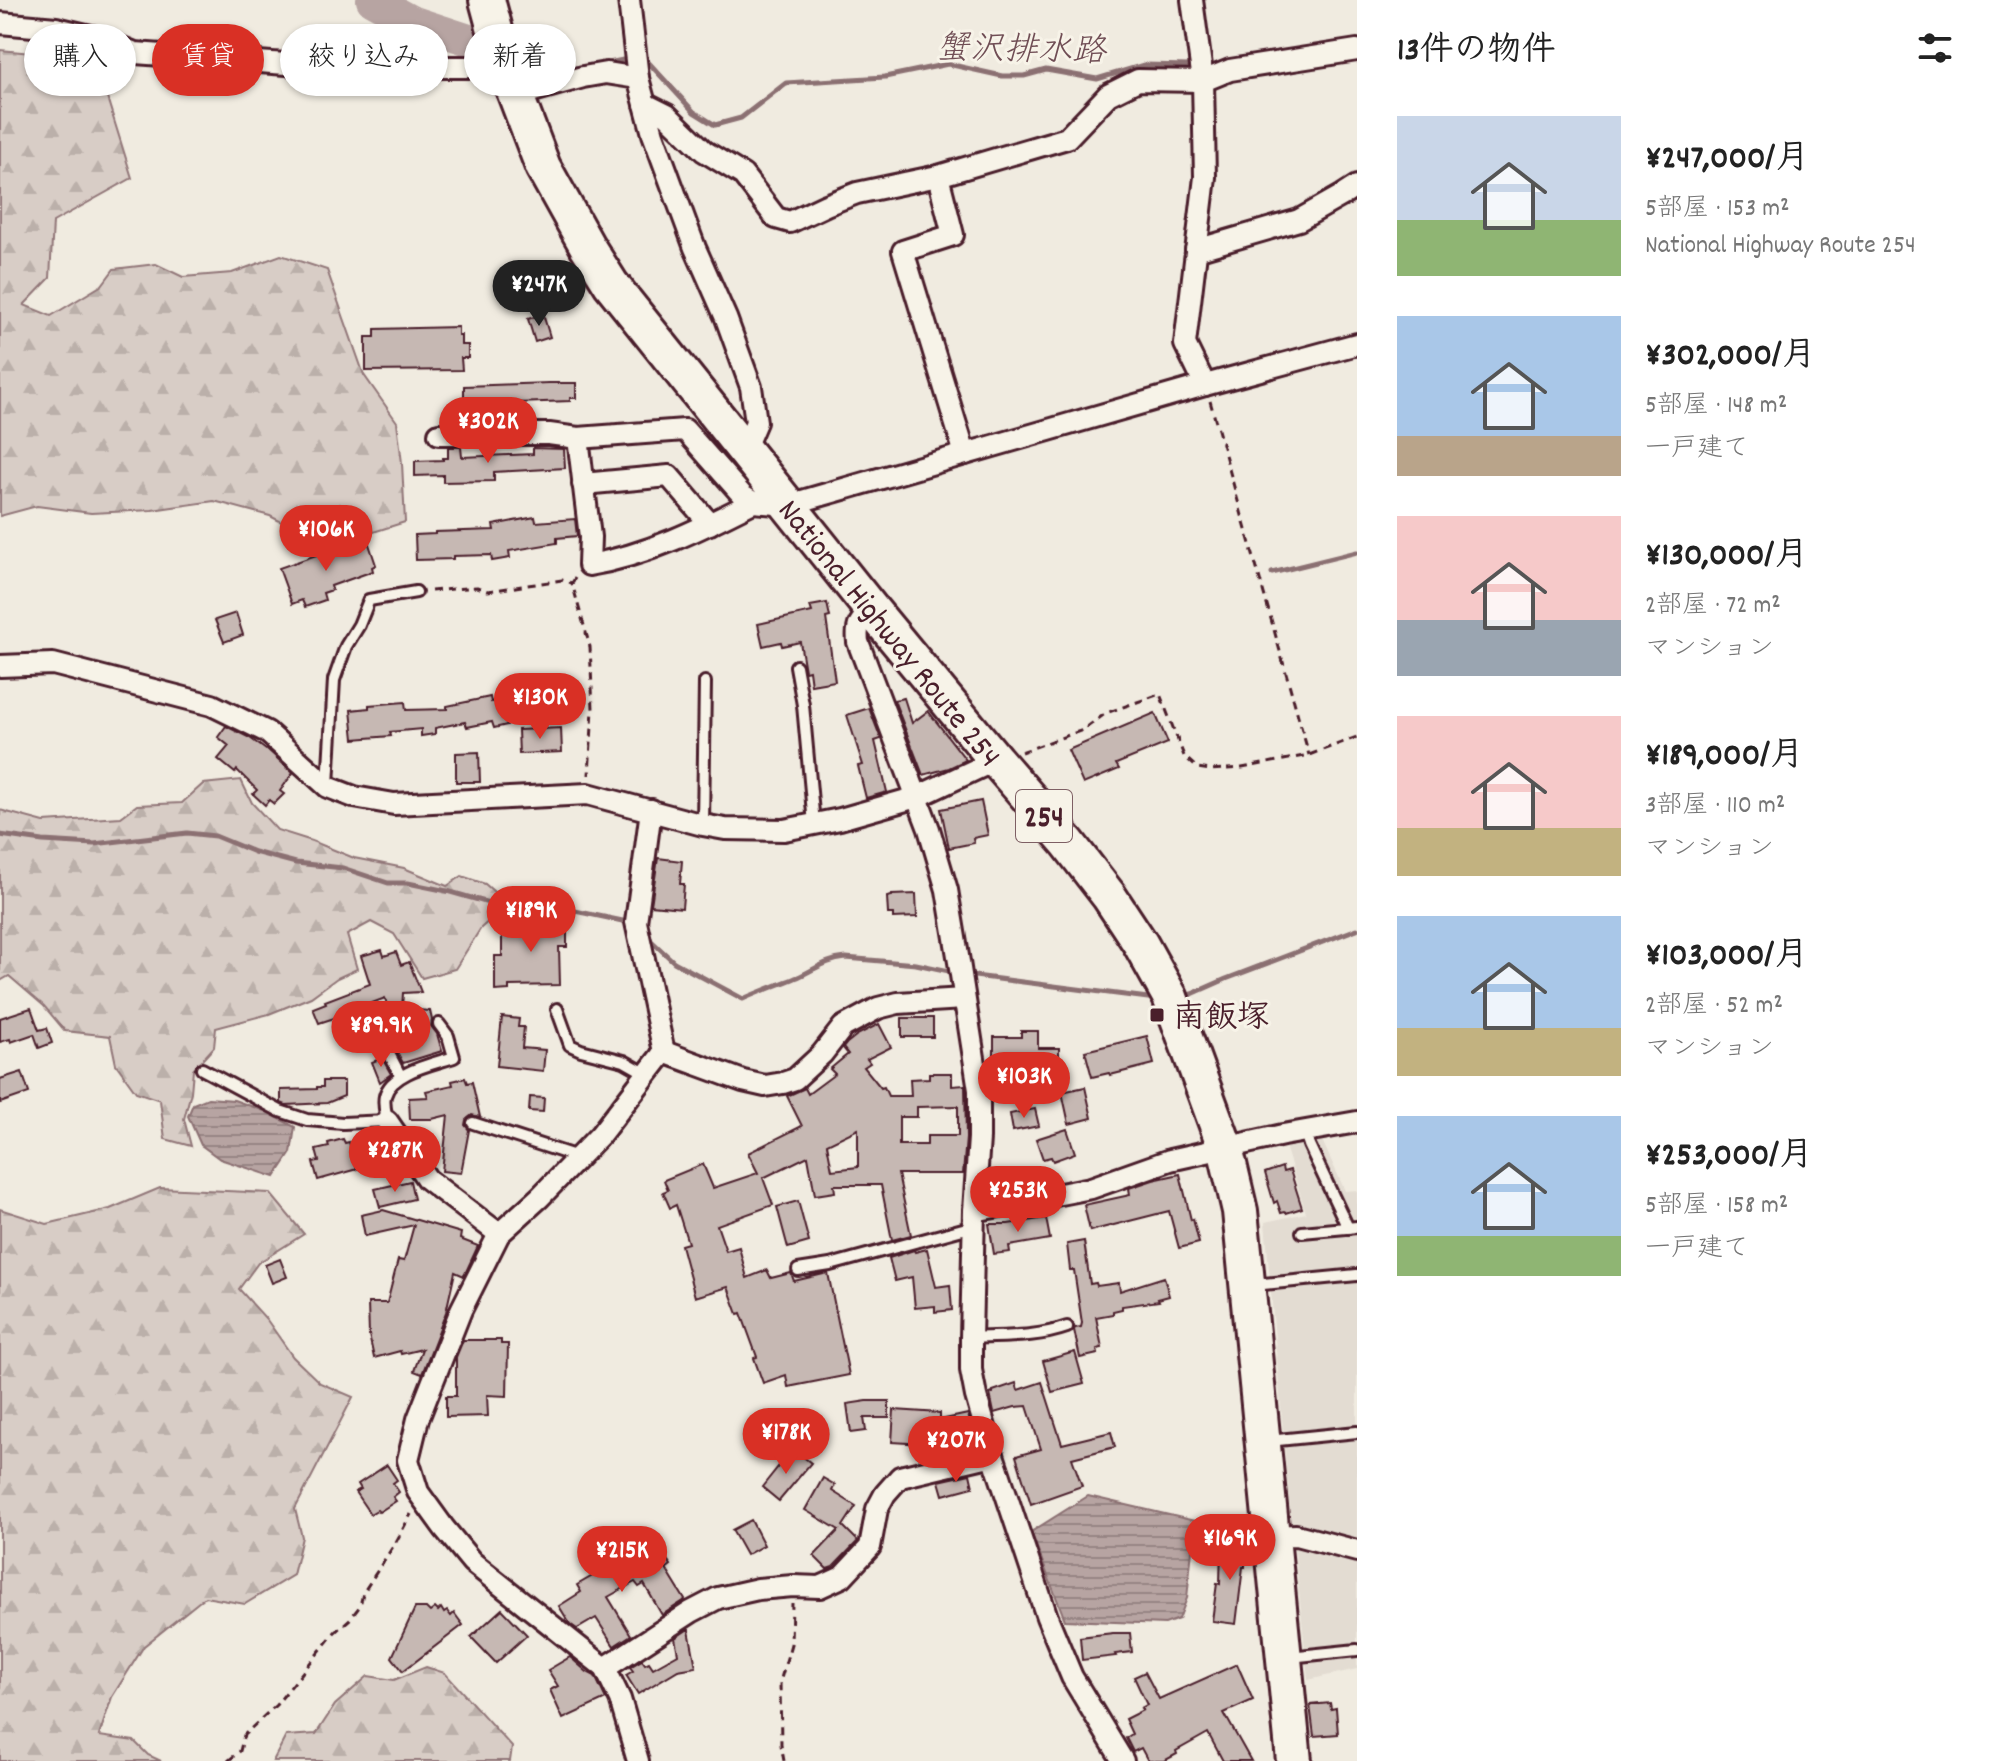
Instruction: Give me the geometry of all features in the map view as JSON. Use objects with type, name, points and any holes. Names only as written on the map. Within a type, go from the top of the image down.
[{"type":"highway","name":"National Highway Route 254","points":[[487,0],[494,24]]},
{"type":"highway","name":"National Highway Route 254","points":[[515,96],[543,167],[611,284],[872,610],[1068,843],[1109,896],[1170,997],[1225,1147],[1240,1211],[1294,1761]]},
{"type":"street","points":[[629,0],[638,78],[653,134],[751,387],[756,422],[744,450]]},
{"type":"street","points":[[1192,0],[1203,81],[1205,177],[1185,344],[1205,385]]},
{"type":"street","points":[[0,23],[56,28],[95,37],[135,53],[464,78]]},
{"type":"street","points":[[645,104],[667,115],[704,151],[743,175],[776,218],[790,222],[857,193],[938,176],[1067,138],[1108,95],[1138,80],[1203,81],[1230,70],[1357,50]]},
{"type":"street","points":[[576,77],[606,73],[638,78]]},
{"type":"street","points":[[938,176],[953,235],[903,251],[965,454]]},
{"type":"street","points":[[1196,250],[1299,220],[1357,186]]},
{"type":"street","points":[[439,434],[549,434],[578,438],[685,430],[743,496],[753,502],[788,505],[1357,344]]},
{"type":"street","points":[[578,438],[590,537],[589,565],[670,542],[753,502]]},
{"type":"street","points":[[583,484],[669,476],[710,524]]},
{"type":"street","points":[[872,610],[860,621],[858,642],[917,797],[947,890],[979,1090],[971,1338],[971,1370],[976,1396],[1047,1617],[1072,1677],[1123,1761]]},
{"type":"street","points":[[0,666],[53,664],[212,705],[267,732],[328,787],[354,797],[394,804],[588,794],[703,825],[725,829],[784,830],[917,797],[996,760]]},
{"type":"street","points":[[638,1761],[620,1699],[605,1668],[472,1562],[418,1492],[408,1460],[418,1419],[461,1310],[499,1234],[600,1135],[664,1052],[636,922],[651,810]]},
{"type":"street","points":[[664,1052],[743,1081],[765,1086],[783,1083],[795,1079],[822,1054],[843,1027],[870,1012],[898,1003],[964,999]]},
{"type":"street","points":[[387,1121],[427,1179],[499,1234]]},
{"type":"street","points":[[974,1218],[1091,1188],[1170,1160],[1357,1122]]},
{"type":"street","points":[[605,1668],[718,1598],[758,1589],[820,1587],[842,1577],[870,1547],[877,1509],[900,1477],[993,1455]]},
{"type":"street","points":[[1271,1536],[1296,1535],[1357,1551]]},
{"type":"lane","points":[[328,787],[334,680],[346,646],[369,600],[416,592]]},
{"type":"lane","points":[[796,666],[803,705],[814,824]]},
{"type":"lane","points":[[703,825],[705,682]]},
{"type":"lane","points":[[557,1009],[570,1045],[624,1061],[647,1074]]},
{"type":"lane","points":[[363,1018],[372,1021],[400,1075]]},
{"type":"lane","points":[[202,1069],[280,1111],[307,1120],[343,1123],[387,1121],[385,1095],[400,1075],[454,1057],[448,1036],[439,1024]]},
{"type":"lane","points":[[473,1123],[579,1157]]},
{"type":"lane","points":[[1302,1232],[1353,1228],[1305,1132]]},
{"type":"lane","points":[[798,1270],[830,1265],[974,1218]]},
{"type":"lane","points":[[1247,1286],[1357,1275]]},
{"type":"lane","points":[[971,1338],[1037,1334],[1067,1327]]},
{"type":"lane","points":[[1262,1441],[1357,1432]]},
{"type":"lane","points":[[1283,1658],[1357,1650]]},
{"type":"path","points":[[1205,385],[1309,755]]},
{"type":"path","points":[[588,794],[593,709],[590,647],[572,583],[576,575],[589,565]]},
{"type":"path","points":[[416,592],[477,587],[488,591],[562,580],[572,583]]},
{"type":"path","points":[[996,760],[1083,730],[1106,713],[1160,694],[1184,756],[1197,768],[1242,768],[1309,755],[1357,737]]},
{"type":"path","points":[[228,1761],[240,1751],[244,1735],[276,1705],[360,1606],[363,1593],[411,1514],[418,1492]]},
{"type":"path","points":[[784,1761],[779,1718],[780,1682],[791,1644],[793,1586]]},
{"type":"shaded area","points":[[208,1098],[234,1100],[265,1111],[295,1127],[291,1153],[275,1177],[220,1159],[201,1145],[188,1116],[193,1104]]},
{"type":"shaded area","points":[[1321,1138],[1345,1191],[1357,1190],[1357,1541],[1291,1525],[1265,1222],[1306,1213],[1285,1146]]},
{"type":"shaded area","points":[[1088,1496],[1195,1521],[1187,1598],[1179,1619],[1165,1624],[1065,1620],[1031,1532]]},
{"type":"shaded area","points":[[1294,1543],[1357,1558],[1357,1669],[1308,1680]]},
{"type":"green space","points":[[0,50],[24,52],[24,96],[107,96],[132,178],[53,222],[50,278],[24,305],[51,316],[102,285],[114,269],[156,264],[183,277],[232,273],[281,255],[327,270],[364,375],[397,422],[405,522],[345,541],[305,534],[270,516],[214,501],[152,510],[91,513],[37,506],[0,516]]},
{"type":"green space","points":[[241,780],[252,803],[277,830],[354,858],[404,868],[447,886],[462,876],[485,884],[508,904],[481,928],[455,969],[422,978],[394,934],[371,922],[347,935],[357,969],[337,978],[311,997],[269,1014],[216,1028],[214,1047],[193,1070],[184,1119],[191,1146],[165,1139],[160,1100],[136,1092],[116,1064],[110,1036],[65,1031],[44,1006],[9,976],[0,981],[0,810],[44,822],[121,817],[137,805],[182,803],[203,784]]},
{"type":"green space","points":[[160,1188],[270,1193],[304,1234],[258,1263],[239,1289],[267,1320],[293,1357],[320,1383],[353,1397],[295,1509],[302,1537],[293,1575],[245,1604],[205,1597],[144,1646],[112,1697],[99,1736],[134,1741],[148,1755],[161,1761],[0,1761],[0,1209],[47,1224],[110,1209]]},
{"type":"green space","points":[[426,1667],[445,1673],[512,1747],[510,1761],[273,1761],[286,1736],[316,1734],[335,1705],[368,1676],[394,1680]]},
{"type":"building","points":[[543,314],[550,337],[535,342],[528,319]]},
{"type":"building","points":[[458,327],[461,345],[468,345],[468,358],[461,358],[462,370],[366,371],[366,337],[375,337],[375,329]]},
{"type":"building","points":[[576,383],[576,398],[517,405],[464,403],[464,386]]},
{"type":"building","points":[[448,447],[461,447],[462,457],[533,454],[533,448],[564,449],[565,468],[494,472],[494,481],[443,482],[443,475],[415,476],[415,461],[448,458]]},
{"type":"building","points":[[535,517],[536,522],[575,519],[577,536],[557,538],[557,543],[509,551],[510,558],[492,561],[491,555],[416,560],[415,535],[494,530],[493,525]]},
{"type":"building","points":[[368,541],[376,565],[372,567],[373,571],[331,586],[332,590],[323,593],[325,600],[305,607],[302,600],[292,604],[279,568]]},
{"type":"building","points":[[827,603],[830,617],[826,618],[835,681],[811,685],[800,642],[763,646],[758,624],[812,612],[810,606]]},
{"type":"building","points":[[236,613],[243,635],[224,642],[215,620]]},
{"type":"building","points":[[490,697],[491,702],[502,700],[507,725],[494,728],[492,722],[467,727],[465,722],[435,728],[435,734],[421,736],[421,729],[390,732],[391,736],[354,739],[351,710],[405,702],[406,710],[447,709],[447,706]]},
{"type":"building","points":[[904,698],[912,723],[928,711],[966,760],[923,775],[894,700]]},
{"type":"building","points":[[869,708],[881,739],[875,741],[887,792],[866,798],[858,766],[863,765],[847,715]]},
{"type":"building","points":[[1155,713],[1168,743],[1116,764],[1119,769],[1083,784],[1068,750]]},
{"type":"building","points":[[226,726],[267,749],[293,773],[280,791],[284,794],[274,804],[269,800],[265,805],[253,794],[257,790],[237,770],[235,773],[218,759],[229,746],[218,737]]},
{"type":"building","points":[[561,728],[562,752],[519,754],[518,730]]},
{"type":"building","points":[[479,752],[480,782],[456,782],[456,753]]},
{"type":"building","points":[[981,801],[988,835],[973,838],[974,843],[949,848],[941,809]]},
{"type":"building","points":[[658,858],[682,861],[682,908],[651,905]]},
{"type":"building","points":[[916,894],[917,917],[893,918],[893,914],[888,914],[887,897]]},
{"type":"building","points":[[548,915],[567,915],[567,947],[559,947],[560,985],[509,986],[509,990],[495,991],[495,956],[502,956],[502,924],[548,925]]},
{"type":"building","points":[[382,950],[384,956],[396,952],[401,965],[409,962],[421,992],[403,993],[402,1009],[430,1011],[431,1026],[442,1051],[403,1063],[397,1052],[400,1050],[385,998],[319,1023],[313,1008],[370,984],[361,956]]},
{"type":"building","points":[[31,1008],[39,1030],[47,1028],[52,1043],[39,1048],[34,1034],[11,1042],[10,1039],[0,1042],[0,1018]]},
{"type":"building","points":[[502,1017],[519,1019],[518,1027],[524,1027],[522,1048],[545,1050],[543,1071],[497,1066]]},
{"type":"building","points":[[902,1018],[933,1018],[933,1037],[902,1037]]},
{"type":"building","points":[[879,1024],[891,1047],[867,1059],[870,1063],[864,1067],[881,1088],[884,1087],[888,1096],[911,1096],[910,1079],[929,1078],[929,1073],[952,1073],[952,1086],[965,1085],[963,1174],[898,1174],[911,1235],[892,1240],[881,1185],[834,1185],[835,1192],[815,1195],[808,1156],[763,1178],[773,1205],[717,1225],[726,1251],[739,1247],[747,1278],[767,1270],[771,1278],[791,1273],[794,1281],[828,1273],[849,1375],[788,1387],[786,1375],[763,1383],[741,1313],[738,1314],[728,1287],[695,1297],[681,1245],[688,1243],[676,1205],[670,1208],[663,1192],[668,1190],[664,1180],[703,1164],[713,1188],[758,1173],[748,1153],[802,1126],[787,1096],[805,1088],[808,1094],[835,1074],[830,1069],[848,1054],[843,1048],[857,1035]],"holes":[[[958,1106],[958,1136],[927,1136],[927,1145],[899,1145],[899,1117],[917,1117],[917,1107]],[[858,1129],[858,1167],[832,1170],[827,1144]]]},
{"type":"building","points":[[1021,1031],[1038,1031],[1038,1048],[1059,1048],[1059,1063],[994,1063],[994,1037],[1021,1037]]},
{"type":"building","points":[[1147,1036],[1154,1064],[1092,1077],[1085,1051]]},
{"type":"building","points":[[382,1058],[391,1074],[380,1082],[372,1062]]},
{"type":"building","points":[[22,1072],[29,1093],[0,1103],[0,1079]]},
{"type":"building","points":[[465,1078],[467,1083],[472,1082],[480,1117],[472,1115],[466,1120],[469,1130],[461,1173],[442,1171],[448,1115],[410,1119],[409,1098],[428,1097],[426,1091],[453,1085],[452,1081]]},
{"type":"building","points":[[323,1081],[344,1081],[344,1096],[327,1103],[281,1103],[281,1090],[317,1089],[323,1087]]},
{"type":"building","points":[[1085,1087],[1092,1118],[1069,1124],[1062,1092]]},
{"type":"building","points":[[530,1097],[544,1098],[543,1112],[529,1111]]},
{"type":"building","points":[[1035,1109],[1039,1126],[1013,1131],[1010,1114]]},
{"type":"building","points":[[1067,1129],[1075,1153],[1053,1161],[1051,1157],[1043,1159],[1036,1139]]},
{"type":"building","points":[[343,1139],[345,1143],[349,1142],[357,1169],[318,1180],[313,1162],[319,1161],[316,1150]]},
{"type":"building","points":[[1282,1167],[1283,1172],[1290,1170],[1302,1208],[1286,1213],[1281,1213],[1277,1201],[1274,1203],[1265,1173]]},
{"type":"building","points":[[1180,1174],[1199,1243],[1179,1248],[1169,1211],[1090,1231],[1084,1205],[1130,1195],[1129,1188]]},
{"type":"building","points":[[410,1181],[414,1199],[380,1207],[375,1189]]},
{"type":"building","points":[[798,1201],[809,1242],[788,1248],[777,1207]]},
{"type":"building","points":[[383,1210],[461,1233],[460,1239],[478,1246],[464,1276],[455,1272],[446,1312],[422,1374],[414,1371],[422,1349],[374,1358],[369,1335],[368,1303],[387,1303],[398,1260],[404,1261],[414,1225],[365,1236],[361,1215]]},
{"type":"building","points":[[1046,1218],[1050,1239],[1009,1246],[1010,1252],[994,1254],[989,1224]]},
{"type":"building","points":[[1084,1241],[1090,1284],[1119,1283],[1120,1291],[1164,1277],[1169,1296],[1159,1301],[1122,1306],[1113,1314],[1096,1317],[1102,1348],[1097,1349],[1098,1354],[1080,1358],[1074,1330],[1082,1323],[1067,1244]]},
{"type":"building","points":[[927,1249],[936,1287],[950,1285],[952,1310],[935,1312],[935,1306],[915,1308],[912,1277],[895,1281],[889,1258]]},
{"type":"building","points":[[280,1259],[287,1277],[272,1283],[265,1265]]},
{"type":"building","points":[[463,1340],[501,1340],[501,1344],[508,1344],[507,1396],[487,1395],[488,1416],[446,1417],[446,1396],[456,1396],[456,1357]]},
{"type":"building","points":[[1075,1352],[1084,1384],[1052,1392],[1043,1361]]},
{"type":"building","points":[[1042,1382],[1062,1444],[1111,1432],[1115,1447],[1072,1458],[1082,1486],[1031,1504],[1016,1456],[1041,1449],[1027,1406],[994,1413],[990,1394],[1016,1383],[1018,1390]]},
{"type":"building","points":[[889,1401],[889,1418],[864,1418],[866,1431],[851,1433],[847,1404]]},
{"type":"building","points":[[894,1410],[940,1413],[940,1420],[968,1414],[974,1440],[957,1444],[958,1450],[943,1454],[941,1445],[892,1442]]},
{"type":"building","points":[[790,1452],[798,1458],[801,1455],[811,1463],[779,1501],[762,1487]]},
{"type":"building","points":[[387,1465],[397,1480],[393,1483],[399,1492],[393,1497],[396,1501],[370,1514],[355,1492],[361,1489],[358,1484]]},
{"type":"building","points":[[970,1474],[973,1487],[943,1495],[939,1481]]},
{"type":"building","points":[[823,1478],[835,1485],[832,1491],[856,1506],[843,1526],[858,1541],[833,1567],[827,1569],[814,1556],[839,1530],[805,1510]]},
{"type":"building","points":[[751,1520],[764,1545],[746,1555],[732,1530]]},
{"type":"building","points":[[1221,1544],[1250,1544],[1250,1562],[1245,1561],[1243,1567],[1236,1624],[1212,1621],[1217,1583],[1220,1584]]},
{"type":"building","points":[[657,1546],[671,1565],[666,1569],[685,1600],[662,1615],[644,1584],[639,1587],[635,1582],[608,1597],[631,1635],[614,1646],[596,1618],[577,1629],[570,1624],[559,1606],[581,1592],[577,1585],[610,1566],[614,1574]]},
{"type":"building","points":[[415,1608],[426,1608],[430,1612],[441,1608],[451,1616],[454,1613],[463,1625],[403,1671],[392,1657]]},
{"type":"building","points":[[502,1609],[527,1635],[496,1663],[471,1637]]},
{"type":"building","points":[[687,1630],[696,1667],[678,1670],[638,1694],[626,1675],[633,1671],[630,1667],[642,1660],[645,1664],[649,1662],[653,1668],[678,1654],[675,1638]]},
{"type":"building","points":[[1130,1633],[1132,1652],[1082,1660],[1080,1637]]},
{"type":"building","points":[[570,1657],[595,1676],[606,1699],[563,1719],[550,1690],[558,1686],[548,1670]]},
{"type":"building","points":[[1237,1664],[1253,1700],[1224,1713],[1251,1761],[1223,1761],[1208,1733],[1164,1761],[1148,1761],[1141,1748],[1133,1752],[1126,1738],[1132,1734],[1125,1719],[1147,1705],[1134,1677],[1145,1672],[1159,1699]]},
{"type":"building","points":[[1330,1703],[1331,1709],[1336,1708],[1338,1734],[1314,1736],[1310,1705]]},
{"type":"waterway","points":[[372,0],[411,21],[464,38]]},
{"type":"waterway","name":"蟹沢排水路","points":[[604,64],[623,60]]},
{"type":"waterway","name":"蟹沢排水路","points":[[649,63],[694,112],[715,125],[741,118],[786,83],[885,77],[948,64],[1002,76],[1024,76],[1046,70],[1097,79],[1144,65],[1190,66]]},
{"type":"waterway","name":"蟹沢排水路","points":[[576,68],[590,66]]},
{"type":"waterway","points":[[1272,573],[1357,552]]},
{"type":"waterway","points":[[0,835],[94,844],[187,833],[215,836],[254,852],[296,863],[343,868],[388,883],[408,883],[447,891],[531,915],[557,909],[632,923]]},
{"type":"waterway","points":[[1181,996],[1357,929]]},
{"type":"waterway","points":[[645,935],[674,962],[743,999],[826,963],[846,958],[916,964],[954,972]]},
{"type":"waterway","points":[[967,975],[1156,999]]},
{"type":"place","name":"南飯塚","points":[[1157,1015]]}]
